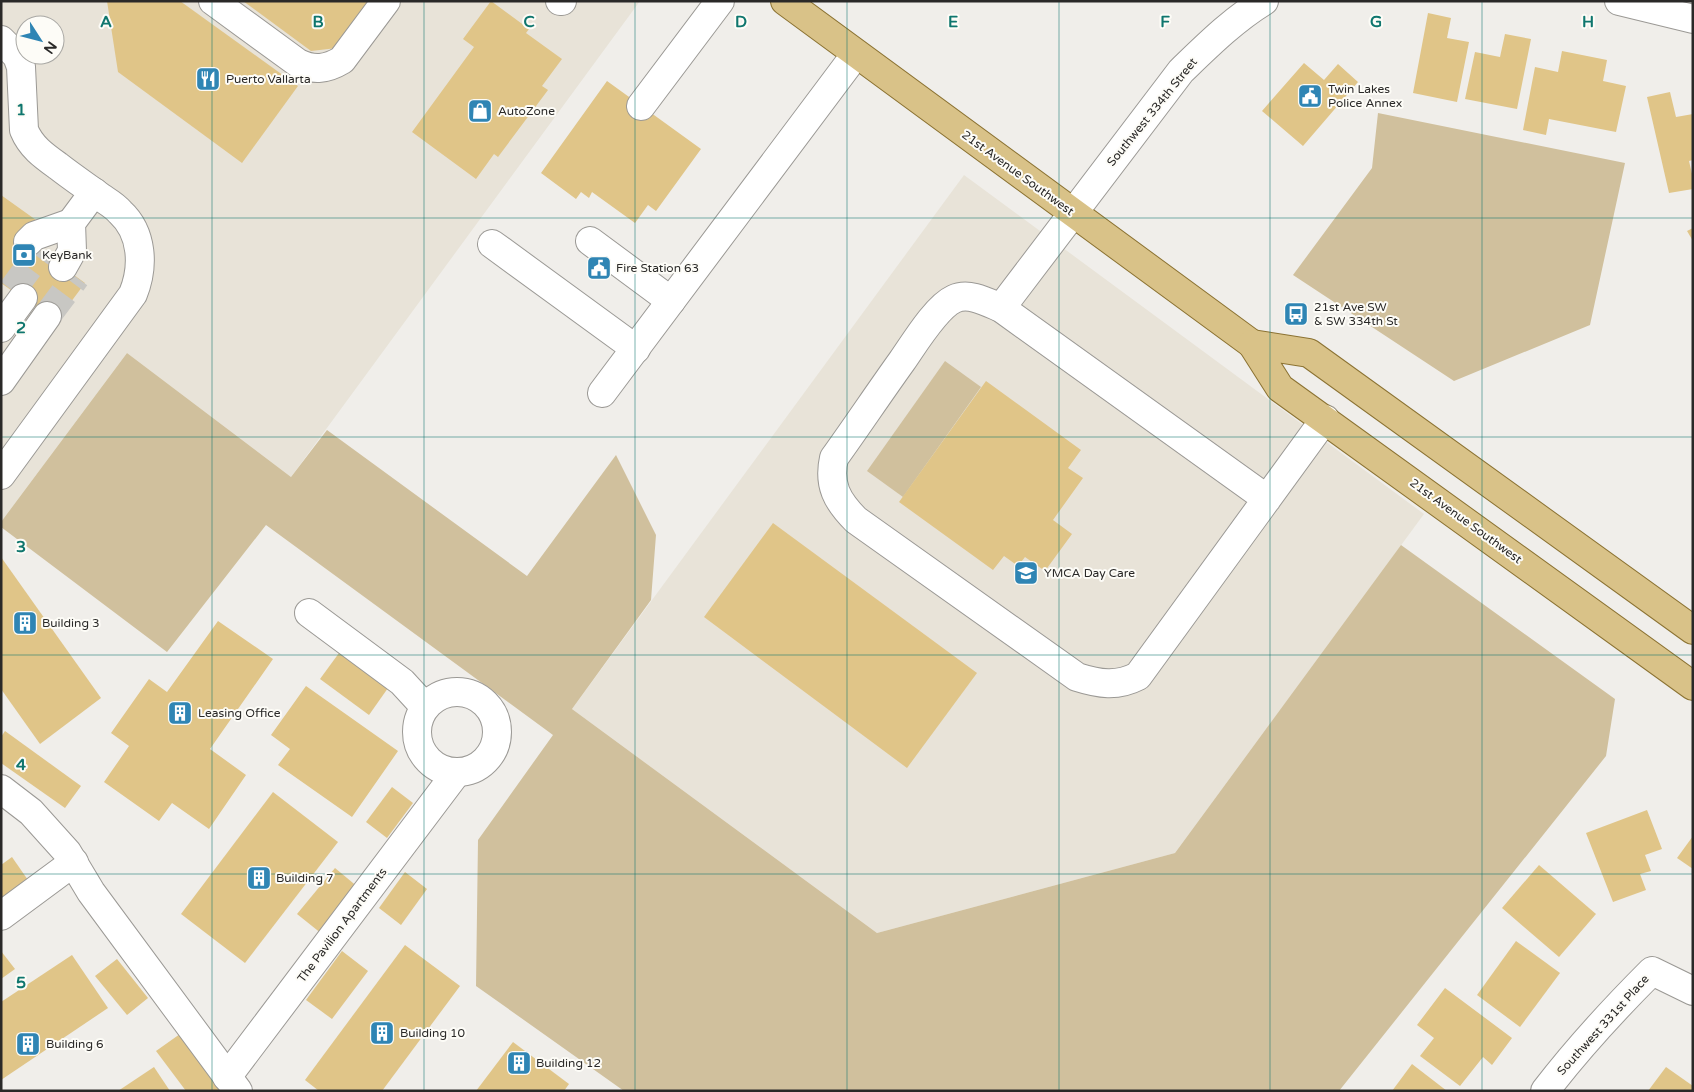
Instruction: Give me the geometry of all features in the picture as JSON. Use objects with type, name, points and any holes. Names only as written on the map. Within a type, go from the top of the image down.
[{"type":"main road","name":"21st Avenue Southwest","points":[[785,1],[1252,344],[1280,388],[1693,686]]},
{"type":"main road","name":"21st Avenue Southwest","points":[[1252,344],[1309,353],[1693,630]]},
{"type":"street","points":[[212,1],[298,63],[308,68],[321,69],[333,66],[342,60],[386,1]]},
{"type":"street","points":[[641,106],[720,1]]},
{"type":"street","name":"Southwest 334th Street","points":[[1001,308],[1181,72],[1213,40],[1252,8],[1264,1]]},
{"type":"street","points":[[1619,1],[1693,19]]},
{"type":"street","points":[[1,40],[17,56],[21,67],[24,130],[28,139],[44,156],[121,212],[135,232],[141,263],[139,281],[133,294],[1,475]]},
{"type":"street","points":[[602,393],[856,54]]},
{"type":"street","points":[[71,223],[72,251],[52,259],[34,236],[71,223],[94,192]]},
{"type":"street","points":[[590,241],[671,301]]},
{"type":"street","points":[[492,244],[636,348]]},
{"type":"street","points":[[1267,499],[1001,308],[968,296],[955,298],[944,305],[921,333],[834,458],[831,471],[833,485],[838,498],[844,508],[856,520],[1077,677],[1107,684],[1119,683],[1138,676],[1267,499],[1325,419]]},
{"type":"street","points":[[1,328],[23,303]]},
{"type":"street","points":[[1,352],[23,303]]},
{"type":"street","points":[[1,381],[23,303]]},
{"type":"street","points":[[309,613],[402,682],[425,707]]},
{"type":"street","points":[[462,692],[479,699],[492,713],[497,725],[497,738],[493,750],[485,761],[475,768],[463,772],[449,772],[436,767],[426,759],[419,747],[416,733],[418,719],[425,707],[435,698],[448,693],[462,692]]},
{"type":"street","name":"The Pavilion Apartments","points":[[1,789],[30,812],[68,852],[92,892],[232,1084],[457,772]]},
{"type":"street","points":[[1,916],[74,862]]},
{"type":"street","name":"Southwest 331st Place","points":[[1544,1091],[1573,1054],[1608,1015],[1652,971],[1693,991]]},
{"type":"shaded area","points":[[1,1],[640,1],[291,477],[127,353],[1,522]]},
{"type":"shaded area","points":[[1378,113],[1625,163],[1590,325],[1454,381],[1293,275],[1372,168]]},
{"type":"shaded area","name":"YMCA Day Care","points":[[964,175],[1424,514],[1175,853],[877,933],[572,709]]},
{"type":"shaded area","points":[[127,353],[291,477],[327,430],[527,576],[616,455],[656,535],[651,600],[572,709],[877,933],[1175,853],[1401,545],[1615,699],[1606,756],[1339,1091],[624,1091],[476,986],[478,840],[553,735],[266,525],[167,652],[1,527],[1,522]]},
{"type":"shaded area","points":[[945,361],[981,387],[903,497],[867,471]]},
{"type":"building","name":"Puerto Vallarta","points":[[107,1],[180,1],[298,86],[242,163],[118,72]]},
{"type":"building","points":[[243,1],[370,1],[337,48],[311,51]]},
{"type":"building","name":"AutoZone","points":[[491,1],[529,29],[526,33],[562,59],[542,86],[548,90],[498,157],[494,154],[476,179],[412,132],[474,47],[463,39]]},
{"type":"building","points":[[1428,13],[1451,18],[1447,38],[1469,42],[1457,102],[1413,93]]},
{"type":"building","points":[[1505,34],[1531,39],[1517,109],[1465,99],[1475,52],[1500,57]]},
{"type":"building","points":[[1562,51],[1607,60],[1603,81],[1626,86],[1616,132],[1549,119],[1546,135],[1523,130],[1535,67],[1558,72]]},
{"type":"building","name":"Twin Lakes Police Annex","points":[[1304,63],[1324,80],[1338,64],[1358,82],[1303,146],[1262,111]]},
{"type":"building","points":[[607,81],[701,149],[656,211],[648,205],[635,223],[592,192],[589,198],[581,192],[576,199],[541,173]]},
{"type":"building","points":[[1670,92],[1676,117],[1693,114],[1693,160],[1689,161],[1693,178],[1693,189],[1669,193],[1647,97]]},
{"type":"building","name":"KeyBank","points":[[1,195],[36,220],[23,238],[85,283],[56,322],[1,283]]},
{"type":"building","points":[[1693,228],[1693,241],[1687,231]]},
{"type":"building","points":[[986,381],[1081,450],[1068,468],[1083,478],[1053,520],[1072,534],[1045,571],[1025,557],[1018,566],[1004,556],[993,570],[899,502]]},
{"type":"building","points":[[773,523],[977,673],[907,768],[704,617]]},
{"type":"building","name":"Building 3","points":[[1,557],[101,698],[40,744],[1,689]]},
{"type":"building","name":"Leasing Office","points":[[218,621],[273,659],[210,749],[246,775],[209,829],[172,803],[159,821],[104,782],[129,746],[111,733],[149,679],[167,692]]},
{"type":"building","points":[[339,653],[388,688],[369,715],[320,679]]},
{"type":"building","points":[[306,686],[398,751],[352,817],[278,765],[290,749],[271,735]]},
{"type":"building","points":[[5,731],[81,786],[65,808],[1,763],[1,737]]},
{"type":"building","points":[[392,787],[413,803],[387,838],[366,822]]},
{"type":"building","name":"Building 7","points":[[273,792],[338,842],[245,963],[181,914]]},
{"type":"building","points":[[1647,810],[1662,849],[1645,855],[1651,871],[1640,874],[1646,890],[1613,902],[1586,833]]},
{"type":"building","points":[[1693,836],[1693,869],[1677,858]]},
{"type":"building","points":[[12,857],[30,883],[1,903],[1,865]]},
{"type":"building","points":[[1539,865],[1596,914],[1559,957],[1502,908]]},
{"type":"building","points":[[335,868],[359,888],[322,934],[297,914]]},
{"type":"building","points":[[405,872],[427,889],[401,925],[379,908]]},
{"type":"building","points":[[1516,941],[1560,973],[1520,1027],[1477,995]]},
{"type":"building","name":"Building 10","points":[[405,945],[460,986],[382,1091],[319,1091],[305,1080]]},
{"type":"building","points":[[1,951],[15,969],[1,979]]},
{"type":"building","points":[[342,951],[368,971],[332,1019],[306,1000]]},
{"type":"building","name":"Building 6","points":[[72,955],[108,1008],[1,1080],[1,1002]]},
{"type":"building","points":[[117,959],[148,998],[127,1015],[95,976]]},
{"type":"building","points":[[1445,988],[1512,1038],[1492,1065],[1483,1057],[1460,1086],[1420,1056],[1434,1038],[1417,1025]]},
{"type":"building","points":[[180,1034],[221,1091],[186,1091],[156,1051]]},
{"type":"building","name":"Building 12","points":[[513,1042],[569,1084],[564,1091],[476,1091]]},
{"type":"building","points":[[1412,1064],[1447,1091],[1392,1091]]},
{"type":"building","points":[[154,1067],[170,1091],[118,1091]]},
{"type":"building","points":[[1666,1067],[1693,1086],[1693,1091],[1648,1091]]},
{"type":"tunnel","points":[[12,290],[41,251]]},
{"type":"tunnel","points":[[47,316],[76,277]]},
{"type":"place","name":"Puerto Vallarta","points":[[208,79]]},
{"type":"place","name":"Twin Lakes Police Annex","points":[[1310,96]]},
{"type":"place","name":"AutoZone","points":[[480,111]]},
{"type":"place","name":"KeyBank","points":[[24,255]]},
{"type":"place","name":"Fire Station 63","points":[[599,268]]},
{"type":"place","name":"21st Ave SW & SW 334th St","points":[[1296,314]]},
{"type":"place","name":"YMCA Day Care","points":[[1026,573]]},
{"type":"place","name":"Building 3","points":[[25,623]]},
{"type":"place","name":"Leasing Office","points":[[180,713]]},
{"type":"place","name":"Building 7","points":[[259,878]]},
{"type":"place","name":"Building 10","points":[[382,1033]]},
{"type":"place","name":"Building 6","points":[[28,1044]]},
{"type":"place","name":"Building 12","points":[[519,1063]]}]
